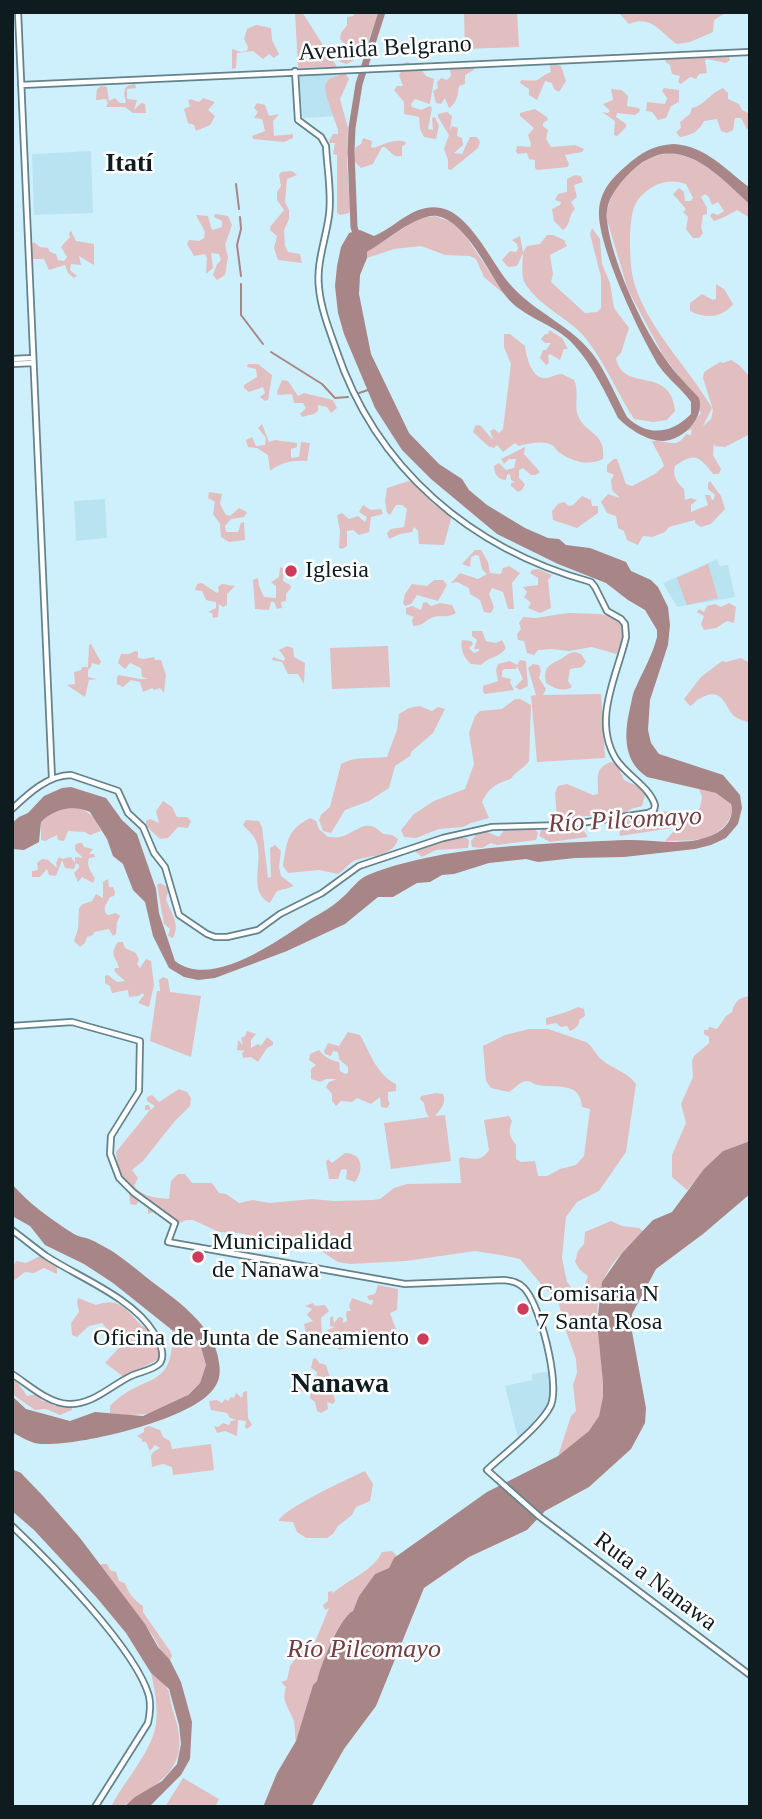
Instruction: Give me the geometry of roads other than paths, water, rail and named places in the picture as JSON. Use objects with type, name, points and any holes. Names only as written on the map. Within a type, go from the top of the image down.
[{"type":"street","points":[[18,12],[52,779]]},
{"type":"street","name":"Avenida Belgrano","points":[[21,85],[750,52]]},
{"type":"street","points":[[12,808],[24,796],[52,779],[71,775],[118,791],[128,813],[143,827],[154,853],[165,867],[179,915],[206,934],[227,937],[258,930],[280,915],[323,893],[359,866],[421,844],[492,827],[567,825],[648,813],[655,805],[649,794],[616,759],[607,729],[606,701],[626,637],[626,629],[621,619],[607,611],[591,582],[546,569],[493,544],[459,522],[432,498],[395,457],[355,399],[326,320],[317,275],[329,214],[326,146],[321,137],[298,120],[295,71]]},
{"type":"street","points":[[12,362],[33,361]]},
{"type":"street","name":"Ruta a Nanawa","points":[[12,1026],[72,1023],[140,1041],[139,1091],[111,1136],[110,1154],[119,1178],[175,1223],[168,1242],[405,1284],[504,1280],[513,1281],[525,1289],[540,1323],[553,1371],[554,1392],[548,1411],[487,1470],[540,1517],[750,1675]]},
{"type":"street","points":[[12,1230],[47,1256],[86,1278],[136,1312],[155,1334],[163,1354],[161,1362],[155,1366],[135,1374],[105,1393],[79,1403],[57,1402],[12,1374]]},
{"type":"street","points":[[12,1526],[79,1595],[107,1629],[130,1660],[149,1697],[148,1723],[95,1807]]},
{"type":"water","points":[[674,144],[706,154],[750,188],[750,205],[721,178],[691,158],[676,154],[660,155],[643,162],[626,177],[609,202],[607,220],[614,253],[637,310],[668,363],[699,398],[696,420],[678,437],[663,441],[651,439],[618,418],[581,353],[558,331],[512,303],[467,237],[448,220],[437,216],[421,219],[367,252],[360,275],[359,294],[371,354],[409,433],[439,464],[462,479],[469,490],[487,505],[525,528],[548,538],[559,539],[566,545],[590,548],[626,562],[631,571],[651,580],[658,587],[668,607],[670,625],[668,645],[650,700],[648,730],[651,743],[659,754],[723,775],[740,795],[742,808],[738,824],[726,838],[695,849],[624,857],[538,862],[526,859],[489,863],[442,875],[430,882],[417,883],[393,897],[378,897],[345,924],[287,951],[215,978],[198,980],[184,977],[169,968],[153,936],[145,902],[133,890],[123,864],[113,856],[107,839],[90,812],[71,808],[51,814],[41,822],[39,842],[24,850],[12,849],[12,823],[28,813],[44,796],[71,787],[106,798],[122,820],[137,834],[156,889],[159,913],[175,961],[190,968],[207,970],[244,959],[263,949],[332,906],[364,877],[396,865],[445,854],[512,846],[625,840],[690,841],[710,836],[724,828],[730,819],[731,804],[716,793],[647,777],[639,771],[629,755],[626,737],[632,698],[657,637],[657,630],[645,610],[606,583],[558,564],[497,534],[431,479],[402,450],[375,408],[344,334],[335,286],[341,247],[349,233],[360,230],[374,236],[414,212],[431,207],[451,212],[470,228],[518,293],[588,348],[627,417],[651,430],[676,426],[691,414],[691,402],[659,366],[641,333],[612,267],[600,226],[599,211],[604,191],[621,171],[648,150]]},
{"type":"water","name":"Río Pilcomayo","points":[[750,1141],[750,1194],[656,1269],[632,1314],[631,1326],[646,1408],[645,1423],[631,1449],[589,1487],[545,1511],[527,1530],[469,1557],[424,1588],[376,1706],[344,1749],[311,1807],[263,1807],[277,1773],[296,1741],[313,1685],[317,1681],[331,1643],[375,1574],[389,1568],[394,1558],[487,1492],[558,1456],[589,1431],[599,1416],[603,1397],[597,1322],[602,1282],[622,1253],[653,1220],[672,1212],[704,1169],[723,1151]]},
{"type":"water","points":[[12,1184],[49,1217],[76,1235],[112,1251],[169,1294],[202,1324],[216,1349],[219,1363],[218,1382],[211,1392],[179,1413],[105,1436],[58,1444],[41,1444],[12,1432],[12,1396],[26,1409],[70,1421],[95,1412],[143,1416],[188,1395],[200,1383],[206,1365],[200,1344],[192,1335],[172,1330],[113,1283],[84,1264],[45,1245],[30,1226],[12,1216]]},
{"type":"water","points":[[12,1469],[21,1473],[80,1538],[145,1624],[158,1647],[170,1660],[181,1682],[192,1722],[190,1759],[181,1775],[149,1807],[124,1807],[162,1781],[177,1764],[181,1744],[179,1725],[169,1689],[151,1673],[126,1633],[97,1598],[34,1530],[12,1511]]},
{"type":"waterway","points":[[358,240],[354,227],[352,128],[359,84],[382,12]]},
{"type":"waterway","points":[[236,184],[239,209]]},
{"type":"waterway","points":[[240,217],[241,229],[237,245],[241,276]]},
{"type":"waterway","points":[[241,284],[241,315],[263,344]]},
{"type":"waterway","points":[[271,352],[322,384],[335,398],[348,397]]},
{"type":"waterway","points":[[359,393],[368,390]]},
{"type":"place","name":"Iglesia","points":[[291,571]]},
{"type":"place","name":"Municipalidad de Nanawa","points":[[198,1257]]},
{"type":"place","name":"Comisaria N 7 Santa Rosa","points":[[523,1309]]},
{"type":"place","name":"Oficina de Junta de Saneamiento","points":[[423,1339]]},
{"type":"district","name":"Itatí","points":[[129,164]]},
{"type":"district","name":"Nanawa","points":[[340,1385]]}]
